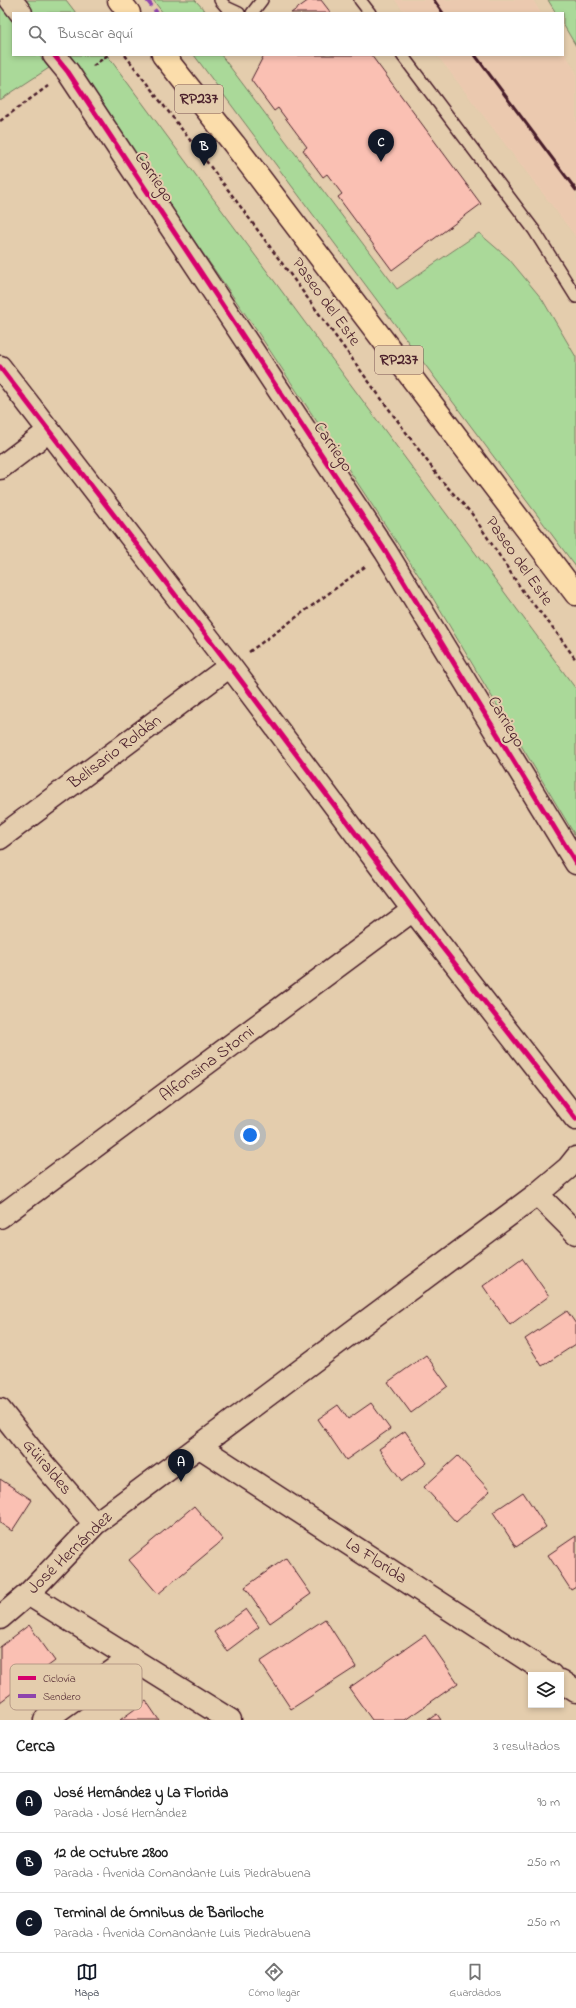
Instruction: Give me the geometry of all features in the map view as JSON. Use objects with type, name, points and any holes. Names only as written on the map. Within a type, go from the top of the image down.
[{"type":"main road","points":[[119,0],[128,12]]},
{"type":"main road","name":"RP237","points":[[164,56],[234,144],[564,576],[576,594]]},
{"type":"street","points":[[11,0],[20,12]]},
{"type":"street","name":"Carriego","points":[[55,56],[68,72],[386,552],[576,863]]},
{"type":"street","points":[[0,367],[230,666],[413,910],[576,1119]]},
{"type":"street","points":[[0,468],[49,431]]},
{"type":"street","name":"Belisario Roldán","points":[[0,838],[230,666]]},
{"type":"street","name":"Alfonsina Storni","points":[[0,1217],[413,910]]},
{"type":"street","name":"José Hernández","points":[[0,1618],[28,1594],[96,1524],[537,1194],[568,1168],[576,1158]]},
{"type":"street","points":[[537,1194],[576,1233]]},
{"type":"street","name":"Güiraldes","points":[[0,1410],[36,1456],[96,1524]]},
{"type":"street","points":[[0,1436],[36,1456]]},
{"type":"street","name":"La Florida","points":[[200,1447],[546,1672]]},
{"type":"street","points":[[28,1594],[141,1664]]},
{"type":"street","points":[[123,1664],[131,1658]]},
{"type":"street","points":[[142,1665],[230,1720]]},
{"type":"street","points":[[564,1683],[576,1691]]},
{"type":"street","points":[[45,1720],[59,1710]]},
{"type":"lane","points":[[220,0],[226,7],[237,12]]},
{"type":"lane","points":[[253,12],[262,0]]},
{"type":"lane","points":[[360,0],[369,12]]},
{"type":"lane","points":[[403,56],[534,230],[576,297]]},
{"type":"lane","points":[[564,576],[576,605]]},
{"type":"path","points":[[0,121],[68,72]]},
{"type":"path","points":[[230,666],[386,552]]},
{"type":"shaded area","points":[[395,0],[533,0],[540,12],[404,12]]},
{"type":"shaded area","points":[[564,52],[576,72],[576,237],[438,56],[564,56]]},
{"type":"green space","points":[[23,0],[66,0],[75,12],[32,12]]},
{"type":"green space","points":[[153,0],[195,0],[206,12],[162,12]]},
{"type":"green space","points":[[548,0],[576,0],[576,46],[564,26],[564,12],[555,12]]},
{"type":"green space","points":[[0,5],[12,21],[12,56],[40,56],[49,68],[0,100]]},
{"type":"green space","points":[[66,56],[108,56],[576,689],[576,837],[425,585],[257,331]]},
{"type":"green space","points":[[195,56],[222,56],[397,289],[479,233],[509,259],[542,299],[576,357],[576,567]]},
{"type":"building","points":[[309,0],[321,0],[330,12],[292,12]]},
{"type":"building","points":[[263,56],[372,56],[481,204],[392,270],[338,197],[342,194],[327,174],[323,177],[303,150],[307,147],[278,108],[274,111],[251,80]]},
{"type":"building","points":[[522,1258],[549,1296],[510,1325],[483,1286]]},
{"type":"building","points":[[567,1311],[576,1324],[576,1344],[542,1366],[525,1339]]},
{"type":"building","points":[[426,1355],[448,1386],[411,1413],[388,1382]]},
{"type":"building","points":[[371,1403],[390,1429],[346,1460],[318,1419],[338,1405],[348,1419]]},
{"type":"building","points":[[405,1431],[427,1463],[402,1481],[379,1449]]},
{"type":"building","points":[[458,1456],[490,1491],[456,1522],[424,1487]]},
{"type":"building","points":[[0,1479],[32,1500],[12,1531],[0,1523]]},
{"type":"building","points":[[523,1492],[546,1527],[516,1547],[493,1512]]},
{"type":"building","points":[[194,1506],[223,1540],[158,1594],[129,1560]]},
{"type":"building","points":[[576,1536],[576,1587],[571,1590],[548,1555]]},
{"type":"building","points":[[286,1558],[311,1594],[270,1623],[245,1587]]},
{"type":"building","points":[[246,1609],[259,1627],[227,1651],[214,1632]]},
{"type":"building","points":[[325,1619],[356,1667],[291,1709],[260,1662]]},
{"type":"building","points":[[29,1625],[55,1661],[51,1664],[10,1664],[10,1695],[0,1702],[0,1647]]},
{"type":"building","points":[[425,1635],[458,1683],[405,1720],[372,1720],[349,1688]]},
{"type":"building","points":[[146,1701],[159,1720],[120,1720],[134,1710],[142,1710],[142,1704]]},
{"type":"building","points":[[437,1714],[441,1720],[428,1720]]},
{"type":"railway","points":[[434,0],[442,12]]},
{"type":"railway","points":[[476,56],[576,190]]},
{"type":"marked path","points":[[147,0],[156,12]]},
{"type":"cycle path","points":[[55,56],[68,72],[386,552],[576,863]]},
{"type":"cycle path","points":[[0,367],[230,666],[413,910],[576,1119]]},
{"type":"place","name":"Terminal de Ómnibus de Bariloche","points":[[381,162]]},
{"type":"place","name":"12 de Octubre 2800","points":[[204,166]]},
{"type":"place","name":"José Hernández y La Florida","points":[[181,1482]]}]
